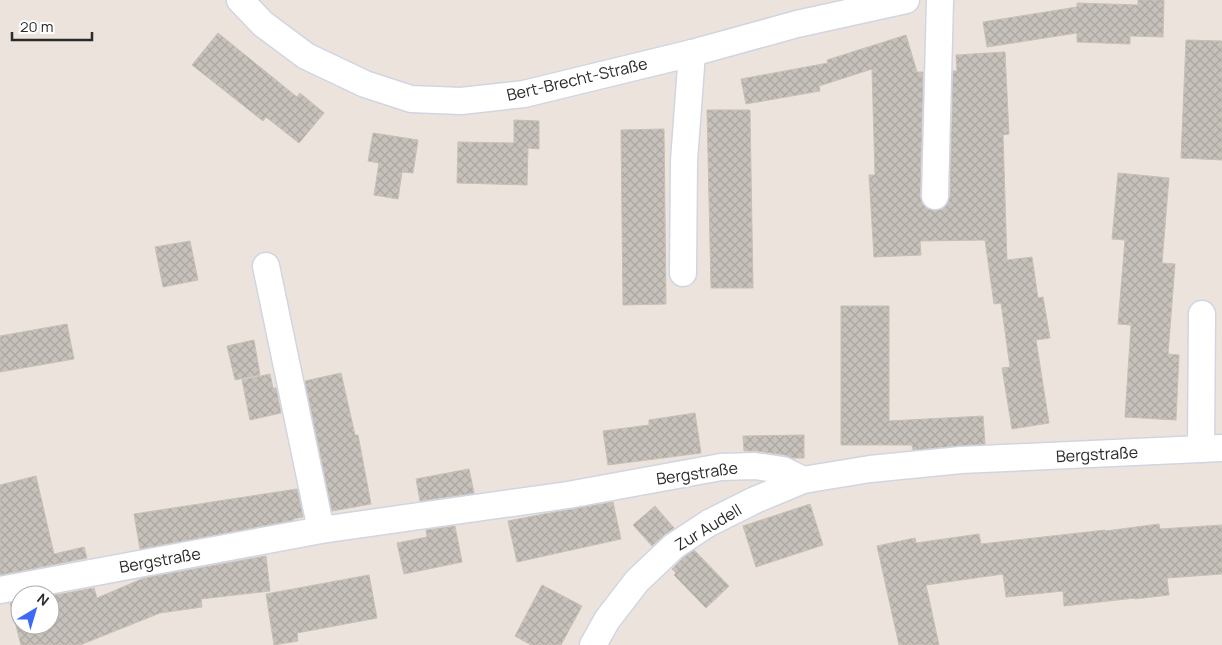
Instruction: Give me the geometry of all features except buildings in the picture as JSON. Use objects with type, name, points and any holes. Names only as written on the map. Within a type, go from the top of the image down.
[{"type":"street","name":"Bert-Brecht-Straße","points":[[240,0],[263,24],[306,56],[364,84],[411,99],[461,101],[524,94],[692,53],[797,24],[906,0]]},
{"type":"street","points":[[935,196],[940,0]]},
{"type":"street","points":[[683,273],[684,161],[692,53]]},
{"type":"street","points":[[266,266],[321,530]]},
{"type":"street","points":[[1202,314],[1212,448]]},
{"type":"street","name":"Bergstraße","points":[[0,590],[321,530],[568,495],[721,467],[755,466],[783,470],[803,480],[870,469],[961,460],[1212,448]]},
{"type":"street","name":"Zur Audell","points":[[594,645],[607,620],[637,581],[674,546],[708,523],[755,500],[803,480]]}]
